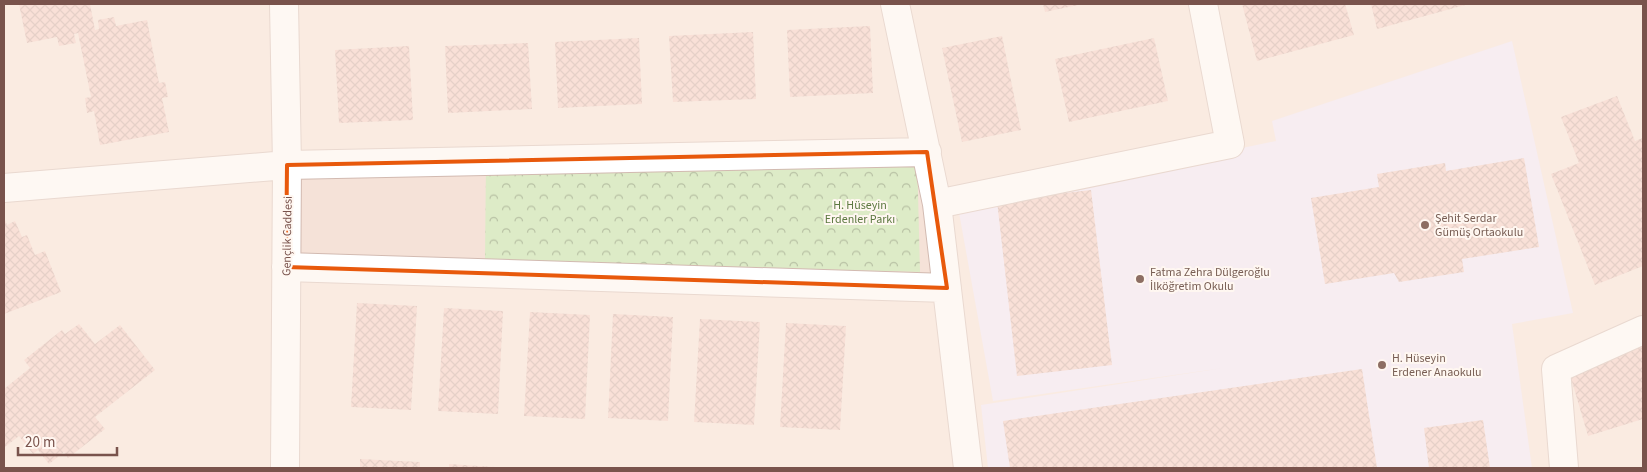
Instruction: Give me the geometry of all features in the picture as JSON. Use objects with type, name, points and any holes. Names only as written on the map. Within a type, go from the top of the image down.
[{"type":"street","name":"Gençlik Caddesi","points":[[284,4],[287,165],[285,468]]},
{"type":"street","points":[[895,4],[937,204],[968,468]]},
{"type":"street","points":[[937,204],[1230,144],[1203,4]]},
{"type":"street","points":[[4,188],[287,165],[927,152]]},
{"type":"street","points":[[286,267],[947,288]]},
{"type":"street","points":[[1564,468],[1556,369],[1643,330]]},
{"type":"highlighted area","points":[[927,152],[947,288],[286,267],[287,165]]},
{"type":"shaded area","points":[[4,4],[1643,4],[1643,468],[4,468]]},
{"type":"shaded area","points":[[1512,41],[1573,313],[1512,324],[1532,468],[988,468],[981,405],[1223,368],[993,401],[958,207],[1276,141],[1272,121]]},
{"type":"green space","name":"H. Hüseyin Erdenler Parkı","points":[[917,153],[920,272],[485,260],[486,161]]},
{"type":"building","points":[[19,4],[90,4],[95,30],[99,29],[98,20],[114,17],[116,26],[147,20],[159,83],[165,82],[168,97],[162,98],[169,132],[100,145],[94,111],[87,113],[85,98],[91,97],[78,33],[74,34],[76,43],[59,46],[57,37],[27,43]]},
{"type":"building","points":[[1043,4],[1078,4],[1078,5],[1045,12]]},
{"type":"building","points":[[1242,4],[1345,4],[1354,35],[1257,61]]},
{"type":"building","points":[[1371,4],[1469,4],[1377,29]]},
{"type":"building","points":[[870,26],[873,93],[790,97],[787,30]]},
{"type":"building","points":[[753,32],[756,99],[673,102],[669,36]]},
{"type":"building","points":[[1002,36],[1021,130],[962,142],[942,48]]},
{"type":"building","points":[[639,38],[642,104],[558,108],[555,42]]},
{"type":"building","points":[[1154,38],[1168,101],[1069,122],[1055,59]]},
{"type":"building","points":[[528,43],[532,109],[448,113],[445,46]]},
{"type":"building","points":[[409,46],[413,120],[339,123],[335,50]]},
{"type":"building","points":[[1617,96],[1635,141],[1643,138],[1643,266],[1595,285],[1551,174],[1579,163],[1561,117]]},
{"type":"building","points":[[1524,158],[1539,247],[1462,259],[1464,272],[1399,282],[1394,273],[1325,284],[1311,198],[1379,187],[1377,174],[1445,163],[1446,171]]},
{"type":"building","points":[[1091,190],[1112,365],[1017,376],[997,201]]},
{"type":"building","points":[[4,217],[7,225],[15,221],[22,237],[27,235],[35,255],[45,251],[61,292],[4,314]]},
{"type":"building","points":[[357,303],[417,306],[411,410],[351,407]]},
{"type":"building","points":[[444,308],[503,311],[498,414],[438,411]]},
{"type":"building","points":[[530,312],[590,315],[585,419],[524,416]]},
{"type":"building","points":[[613,314],[673,317],[668,421],[608,418]]},
{"type":"building","points":[[700,319],[760,322],[754,425],[694,422]]},
{"type":"building","points":[[786,323],[846,326],[840,430],[780,427]]},
{"type":"building","points":[[79,324],[95,344],[120,325],[155,370],[95,417],[105,429],[68,458],[64,452],[49,464],[38,450],[33,454],[19,436],[5,447],[4,389],[30,368],[24,360],[62,330],[65,334]]},
{"type":"building","points":[[1643,346],[1643,419],[1588,436],[1568,368]]},
{"type":"building","points":[[1362,369],[1377,468],[1010,468],[1003,421]]},
{"type":"building","points":[[1483,420],[1490,468],[1429,468],[1424,428]]},
{"type":"building","points":[[360,459],[420,462],[420,468],[360,468]]},
{"type":"building","points":[[449,464],[495,467],[495,468],[449,468]]},
{"type":"place","name":"Şehit Serdar Gümüş Ortaokulu","points":[[1425,225]]},
{"type":"place","name":"Fatma Zehra Dülgeroğlu İlköğretim Okulu","points":[[1140,279]]},
{"type":"place","name":"H. Hüseyin Erdener Anaokulu","points":[[1382,365]]}]
